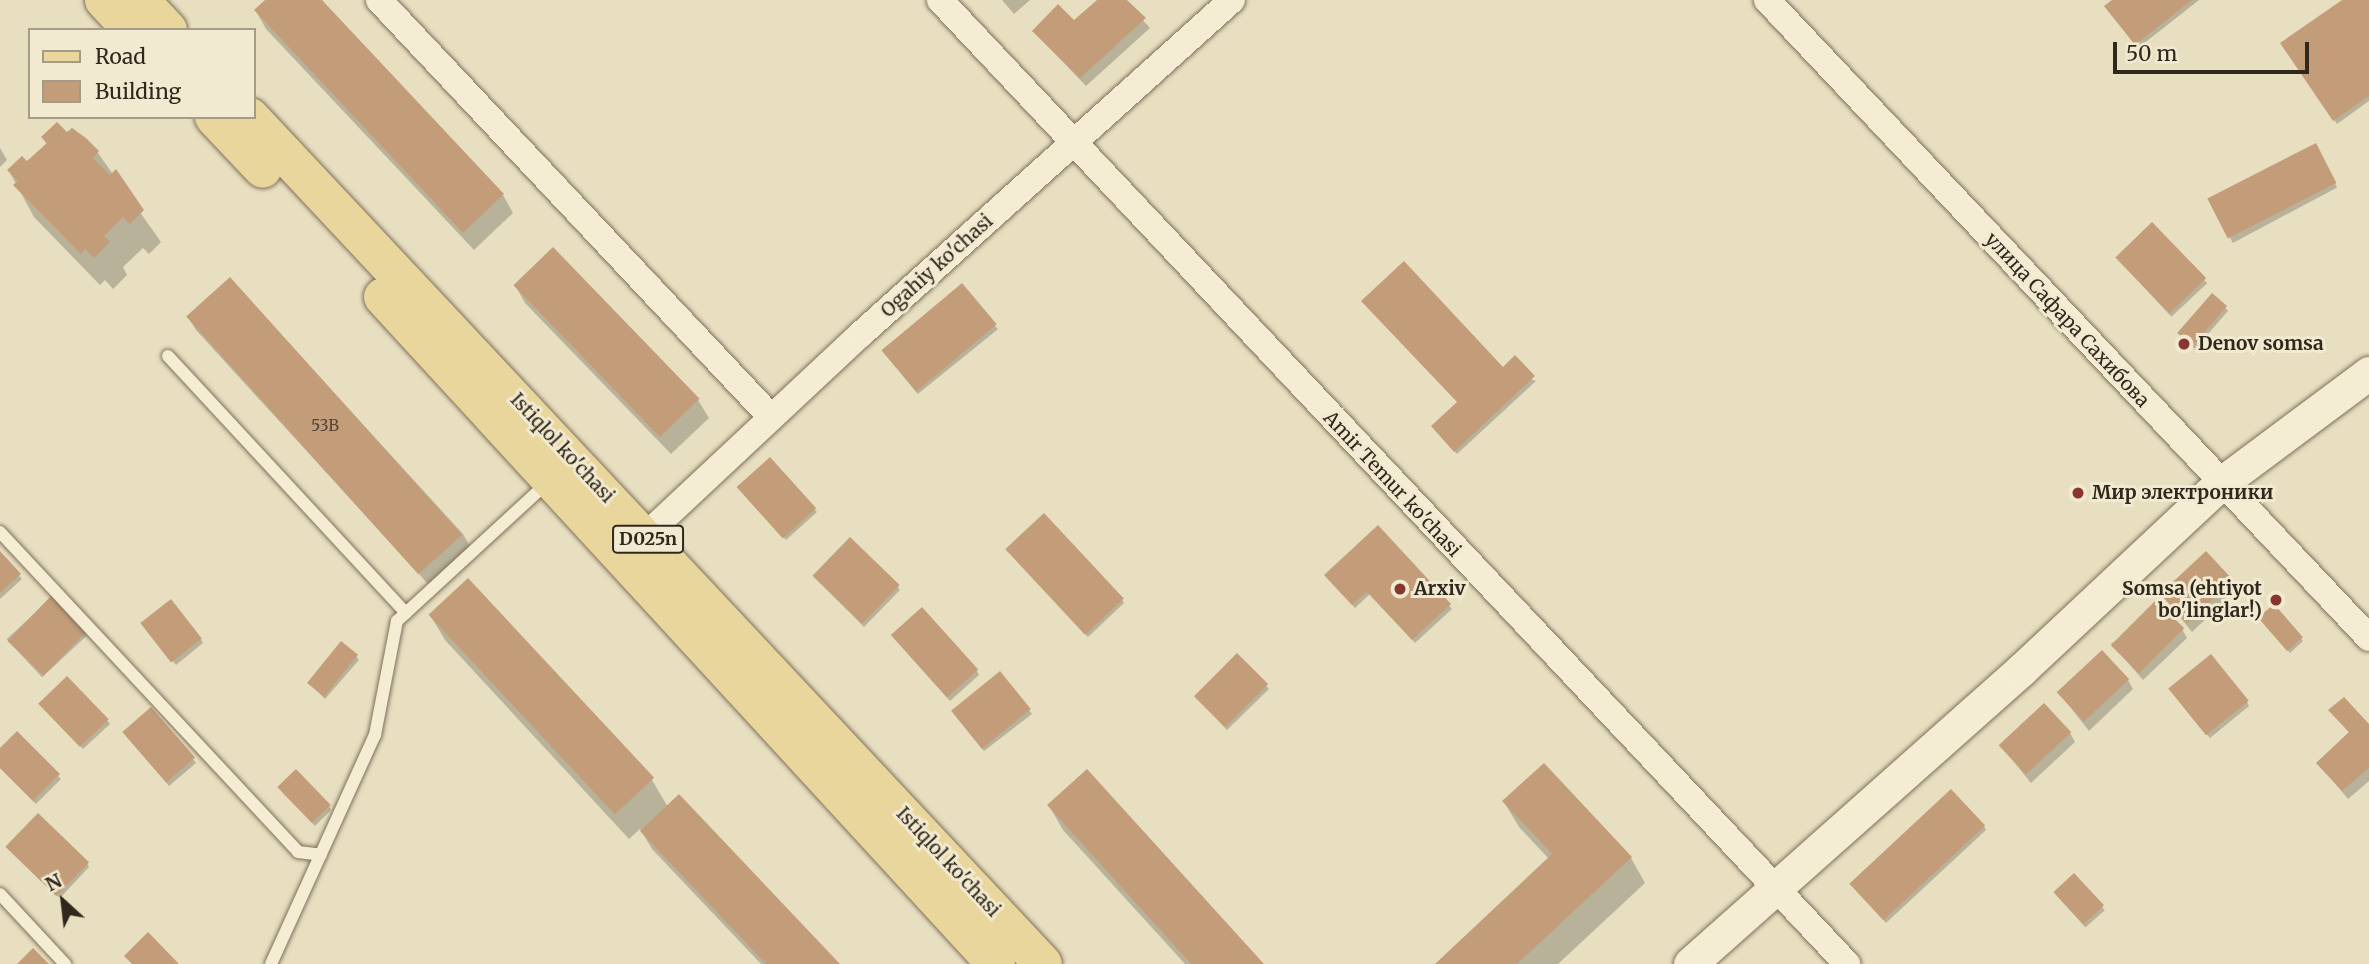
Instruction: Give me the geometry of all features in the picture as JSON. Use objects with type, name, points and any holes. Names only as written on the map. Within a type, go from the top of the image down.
[{"type":"main road","points":[[104,0],[130,28]]},
{"type":"main road","points":[[139,0],[166,28]]},
{"type":"main road","name":"Istiqlol ko'chasi","points":[[216,119],[552,478],[996,964]]},
{"type":"main road","name":"Istiqlol ko'chasi","points":[[252,119],[1043,964]]},
{"type":"street","points":[[379,0],[771,417]]},
{"type":"street","name":"Amir Temur ko'chasi","points":[[940,0],[1773,889],[1847,964]]},
{"type":"street","name":"Ogahiy ko'chasi","points":[[645,536],[771,417],[1232,0]]},
{"type":"street","name":"улица Сафара Сахибова","points":[[1767,0],[2220,484],[2369,638]]},
{"type":"street","points":[[1690,964],[2021,670],[2220,484],[2369,373]]},
{"type":"lane","points":[[168,356],[406,613]]},
{"type":"lane","points":[[271,964],[376,735],[397,621],[552,478]]},
{"type":"lane","points":[[0,532],[298,852],[321,855]]},
{"type":"lane","points":[[0,894],[65,964]]},
{"type":"building","points":[[265,0],[322,0],[504,194],[463,233],[254,10]]},
{"type":"building","points":[[1097,0],[1127,0],[1146,18],[1080,78],[1032,31],[1058,4],[1074,20]]},
{"type":"building","points":[[2112,0],[2192,0],[2135,45],[2104,6]]},
{"type":"building","points":[[2342,0],[2369,0],[2369,96],[2333,121],[2280,43]]},
{"type":"building","points":[[57,122],[67,132],[72,128],[99,151],[93,158],[110,175],[116,169],[144,210],[130,224],[123,217],[104,236],[110,242],[94,258],[85,249],[81,254],[13,185],[18,181],[7,170],[22,156],[27,161],[47,143],[41,137]]},
{"type":"building","points":[[2316,143],[2336,183],[2228,238],[2207,198]]},
{"type":"building","points":[[2152,222],[2206,278],[2169,314],[2115,257]]},
{"type":"building","points":[[553,247],[700,399],[660,437],[513,285]]},
{"type":"building","points":[[1404,261],[1503,367],[1515,355],[1535,376],[1454,452],[1431,426],[1457,402],[1361,301]]},
{"type":"building","points":[[230,277],[462,535],[418,574],[186,316]]},
{"type":"building","points":[[962,283],[997,324],[916,392],[882,350]]},
{"type":"building","points":[[2212,293],[2227,306],[2192,346],[2177,333]]},
{"type":"building","points":[[770,457],[816,508],[783,538],[737,487]]},
{"type":"building","points":[[1044,513],[1124,599],[1085,635],[1005,549]]},
{"type":"building","points":[[1378,525],[1451,604],[1412,640],[1367,592],[1352,605],[1324,575]]},
{"type":"building","points":[[850,537],[900,585],[862,624],[812,576]]},
{"type":"building","points":[[0,551],[21,574],[0,593]]},
{"type":"building","points":[[2206,551],[2233,580],[2187,623],[2160,594]]},
{"type":"building","points":[[468,578],[654,778],[615,814],[429,615]]},
{"type":"building","points":[[52,595],[88,630],[44,676],[8,641]]},
{"type":"building","points":[[171,599],[202,638],[171,662],[140,623]]},
{"type":"building","points":[[2156,600],[2184,628],[2139,674],[2111,645]]},
{"type":"building","points":[[2274,604],[2303,637],[2287,651],[2258,618]]},
{"type":"building","points":[[922,607],[978,669],[947,698],[891,635]]},
{"type":"building","points":[[341,641],[358,655],[324,697],[307,683]]},
{"type":"building","points":[[2102,650],[2129,679],[2084,722],[2057,692]]},
{"type":"building","points":[[1237,653],[1268,684],[1225,727],[1194,696]]},
{"type":"building","points":[[2211,654],[2249,701],[2206,735],[2168,689]]},
{"type":"building","points":[[1000,671],[1031,709],[982,749],[951,711]]},
{"type":"building","points":[[67,676],[109,719],[80,747],[38,704]]},
{"type":"building","points":[[2344,697],[2369,724],[2369,768],[2342,791],[2316,763],[2349,732],[2328,710]]},
{"type":"building","points":[[2044,703],[2071,732],[2026,775],[1999,745]]},
{"type":"building","points":[[151,707],[195,758],[166,782],[122,732]]},
{"type":"building","points":[[17,731],[60,774],[33,801],[0,768],[0,748]]},
{"type":"building","points":[[1544,763],[1632,857],[1517,964],[1435,964],[1552,854],[1502,801]]},
{"type":"building","points":[[296,769],[331,805],[312,823],[277,787]]},
{"type":"building","points":[[1087,769],[1264,964],[1191,964],[1047,805]]},
{"type":"building","points":[[1951,789],[1985,826],[1883,920],[1849,884]]},
{"type":"building","points":[[679,794],[840,964],[766,964],[640,831]]},
{"type":"building","points":[[38,813],[89,862],[56,896],[5,847]]},
{"type":"building","points":[[2074,873],[2104,905],[2084,924],[2054,892]]},
{"type":"building","points":[[148,932],[179,964],[132,964],[124,956]]},
{"type":"building","points":[[33,948],[49,964],[17,964]]},
{"type":"place","name":"Denov somsa","points":[[2184,344]]},
{"type":"place","name":"Мир электроники","points":[[2078,493]]},
{"type":"place","name":"Arxiv","points":[[1400,589]]},
{"type":"place","name":"Somsa (ehtiyot bo'linglar!)","points":[[2276,600]]}]
